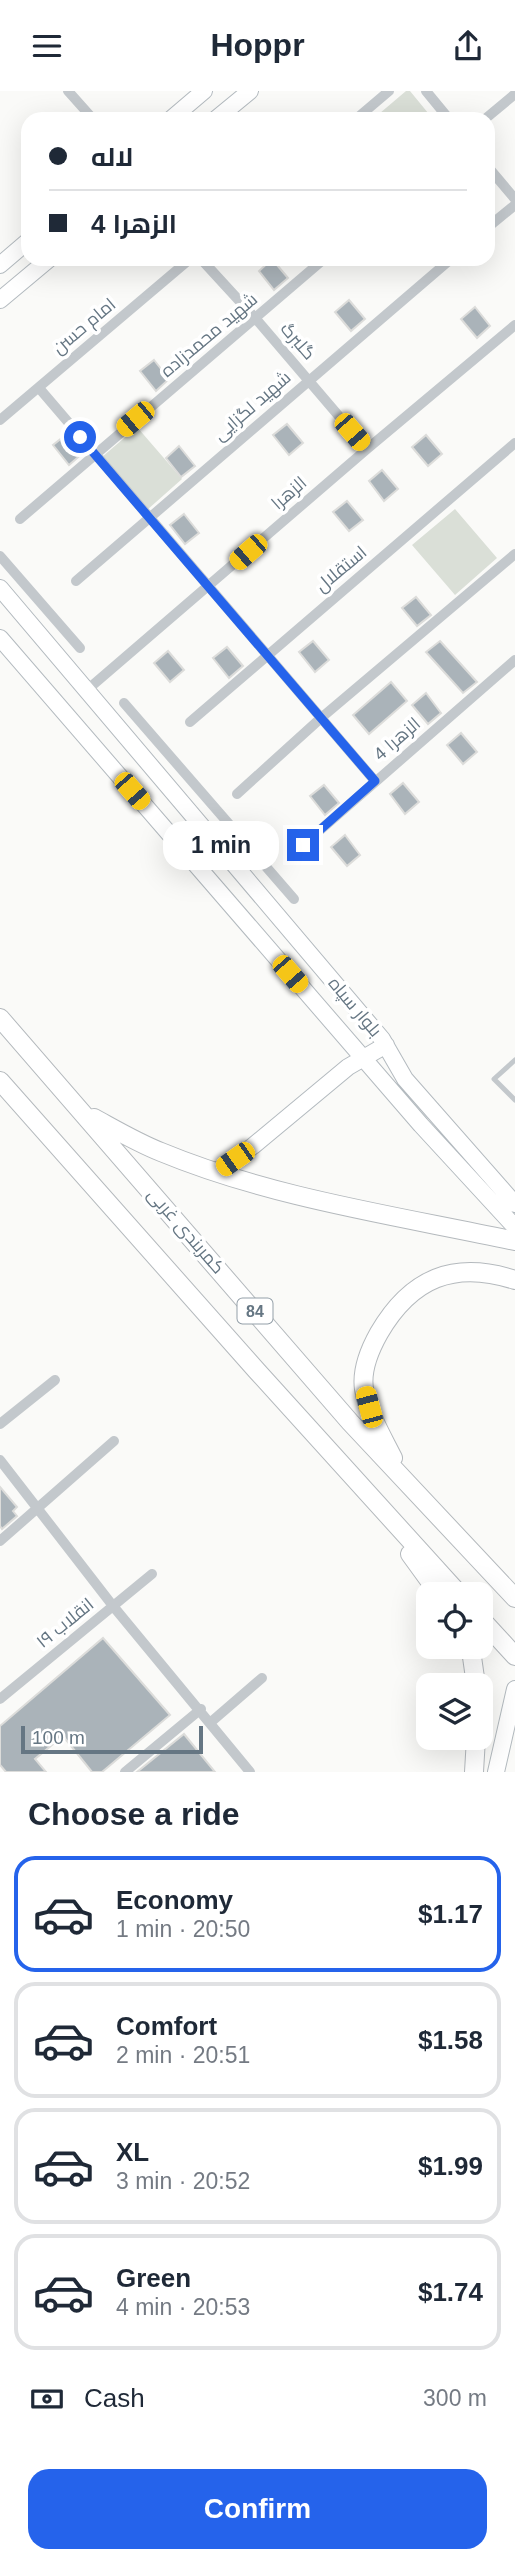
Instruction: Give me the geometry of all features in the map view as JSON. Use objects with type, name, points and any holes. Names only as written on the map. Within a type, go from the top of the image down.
[{"type":"highway","name":"کمربندی غربی","points":[[0,1018],[341,1412],[515,1598]]},
{"type":"highway","name":"84","points":[[0,1081],[448,1582]]},
{"type":"highway","points":[[81,1111],[158,1152],[216,1172],[289,1193],[515,1241]]},
{"type":"highway","points":[[402,1477],[374,1421],[363,1388],[363,1373],[374,1343],[399,1304],[414,1290],[431,1280],[468,1271],[515,1280]]},
{"type":"highway","points":[[392,1520],[405,1547],[430,1582]]},
{"type":"highway","points":[[493,1632],[513,1654]]},
{"type":"highway","points":[[474,1772],[475,1750]]},
{"type":"main road","points":[[179,112],[204,91]]},
{"type":"main road","points":[[224,112],[250,91]]},
{"type":"main road","points":[[0,265],[21,247]]},
{"type":"main road","points":[[0,300],[41,266]]},
{"type":"main road","name":"بلوار سپاه","points":[[0,589],[386,1045],[405,1079],[515,1204]]},
{"type":"main road","name":"بلوار سپاه","points":[[0,638],[363,1058],[515,1227]]},
{"type":"main road","points":[[216,1172],[253,1146],[348,1067],[386,1045]]},
{"type":"main road","points":[[496,1772],[515,1689]]},
{"type":"street","points":[[68,91],[87,112]]},
{"type":"street","points":[[364,112],[389,91]]},
{"type":"street","points":[[426,91],[443,112]]},
{"type":"street","points":[[493,112],[515,94]]},
{"type":"street","points":[[495,175],[515,199]]},
{"type":"street","points":[[495,221],[515,205]]},
{"type":"street","name":"امام حسن","points":[[0,420],[182,266]]},
{"type":"street","name":"گلبرگ","points":[[207,266],[367,449]]},
{"type":"street","name":"شهید محمدزاده","points":[[19,519],[316,266]]},
{"type":"street","name":"شهید لگزایی","points":[[76,581],[443,266]]},
{"type":"street","name":"الزهرا","points":[[87,690],[515,325]]},
{"type":"street","points":[[38,388],[375,781]]},
{"type":"street","name":"استقلال","points":[[190,722],[515,443]]},
{"type":"street","points":[[237,794],[321,718],[515,554]]},
{"type":"street","points":[[0,556],[80,648]]},
{"type":"street","name":"الزهرا 4","points":[[303,845],[515,660]]},
{"type":"street","points":[[124,703],[294,899]]},
{"type":"street","points":[[175,794],[192,781]]},
{"type":"street","points":[[0,1424],[55,1380]]},
{"type":"street","points":[[0,1541],[114,1441]]},
{"type":"street","points":[[0,1460],[113,1606],[201,1709],[250,1772]]},
{"type":"street","name":"انقلاب ۱۹","points":[[0,1699],[152,1574]]},
{"type":"street","points":[[211,1722],[262,1678]]},
{"type":"street","points":[[125,1772],[201,1709]]},
{"type":"lane","points":[[515,1060],[494,1079],[515,1100]]},
{"type":"shaded area","points":[[406,91],[410,91],[427,112],[381,112]]},
{"type":"shaded area","points":[[137,427],[182,479],[147,510],[102,457]]},
{"type":"shaded area","points":[[455,509],[497,558],[455,595],[412,545]]},
{"type":"building","points":[[264,266],[278,266],[288,278],[274,290],[259,271]]},
{"type":"building","points":[[349,300],[365,319],[351,331],[335,312]]},
{"type":"building","points":[[475,307],[490,326],[477,338],[461,319]]},
{"type":"building","points":[[154,360],[169,379],[156,391],[140,371]]},
{"type":"building","points":[[287,424],[303,443],[289,455],[273,435]]},
{"type":"building","points":[[67,434],[83,453],[69,465],[53,445]]},
{"type":"building","points":[[426,435],[442,454],[428,466],[412,447]]},
{"type":"building","points":[[179,446],[195,466],[181,477],[166,458]]},
{"type":"building","points":[[382,470],[398,489],[384,501],[369,481]]},
{"type":"building","points":[[347,501],[363,520],[349,531],[333,512]]},
{"type":"building","points":[[184,514],[199,533],[185,544],[170,525]]},
{"type":"building","points":[[416,597],[431,615],[417,626],[402,608]]},
{"type":"building","points":[[313,641],[329,660],[315,672],[299,652]]},
{"type":"building","points":[[440,641],[477,682],[463,693],[426,652]]},
{"type":"building","points":[[227,647],[243,666],[229,678],[213,658]]},
{"type":"building","points":[[168,651],[184,670],[170,682],[154,663]]},
{"type":"building","points":[[391,682],[407,701],[369,734],[353,715]]},
{"type":"building","points":[[426,693],[441,713],[428,724],[412,705]]},
{"type":"building","points":[[461,733],[477,752],[463,764],[447,745]]},
{"type":"building","points":[[403,783],[419,802],[405,814],[390,794]]},
{"type":"building","points":[[324,785],[339,803],[325,815],[310,796]]},
{"type":"building","points":[[345,835],[360,855],[347,866],[331,847]]},
{"type":"building","points":[[0,1487],[17,1507],[13,1511],[17,1516],[2,1529],[0,1526]]},
{"type":"building","points":[[103,1638],[170,1715],[102,1772],[92,1772],[63,1736],[35,1759],[46,1772],[6,1772],[0,1765],[0,1726]]},
{"type":"building","points":[[184,1734],[215,1772],[137,1772]]},
{"type":"route","points":[[80,437],[375,781],[303,845]]}]
